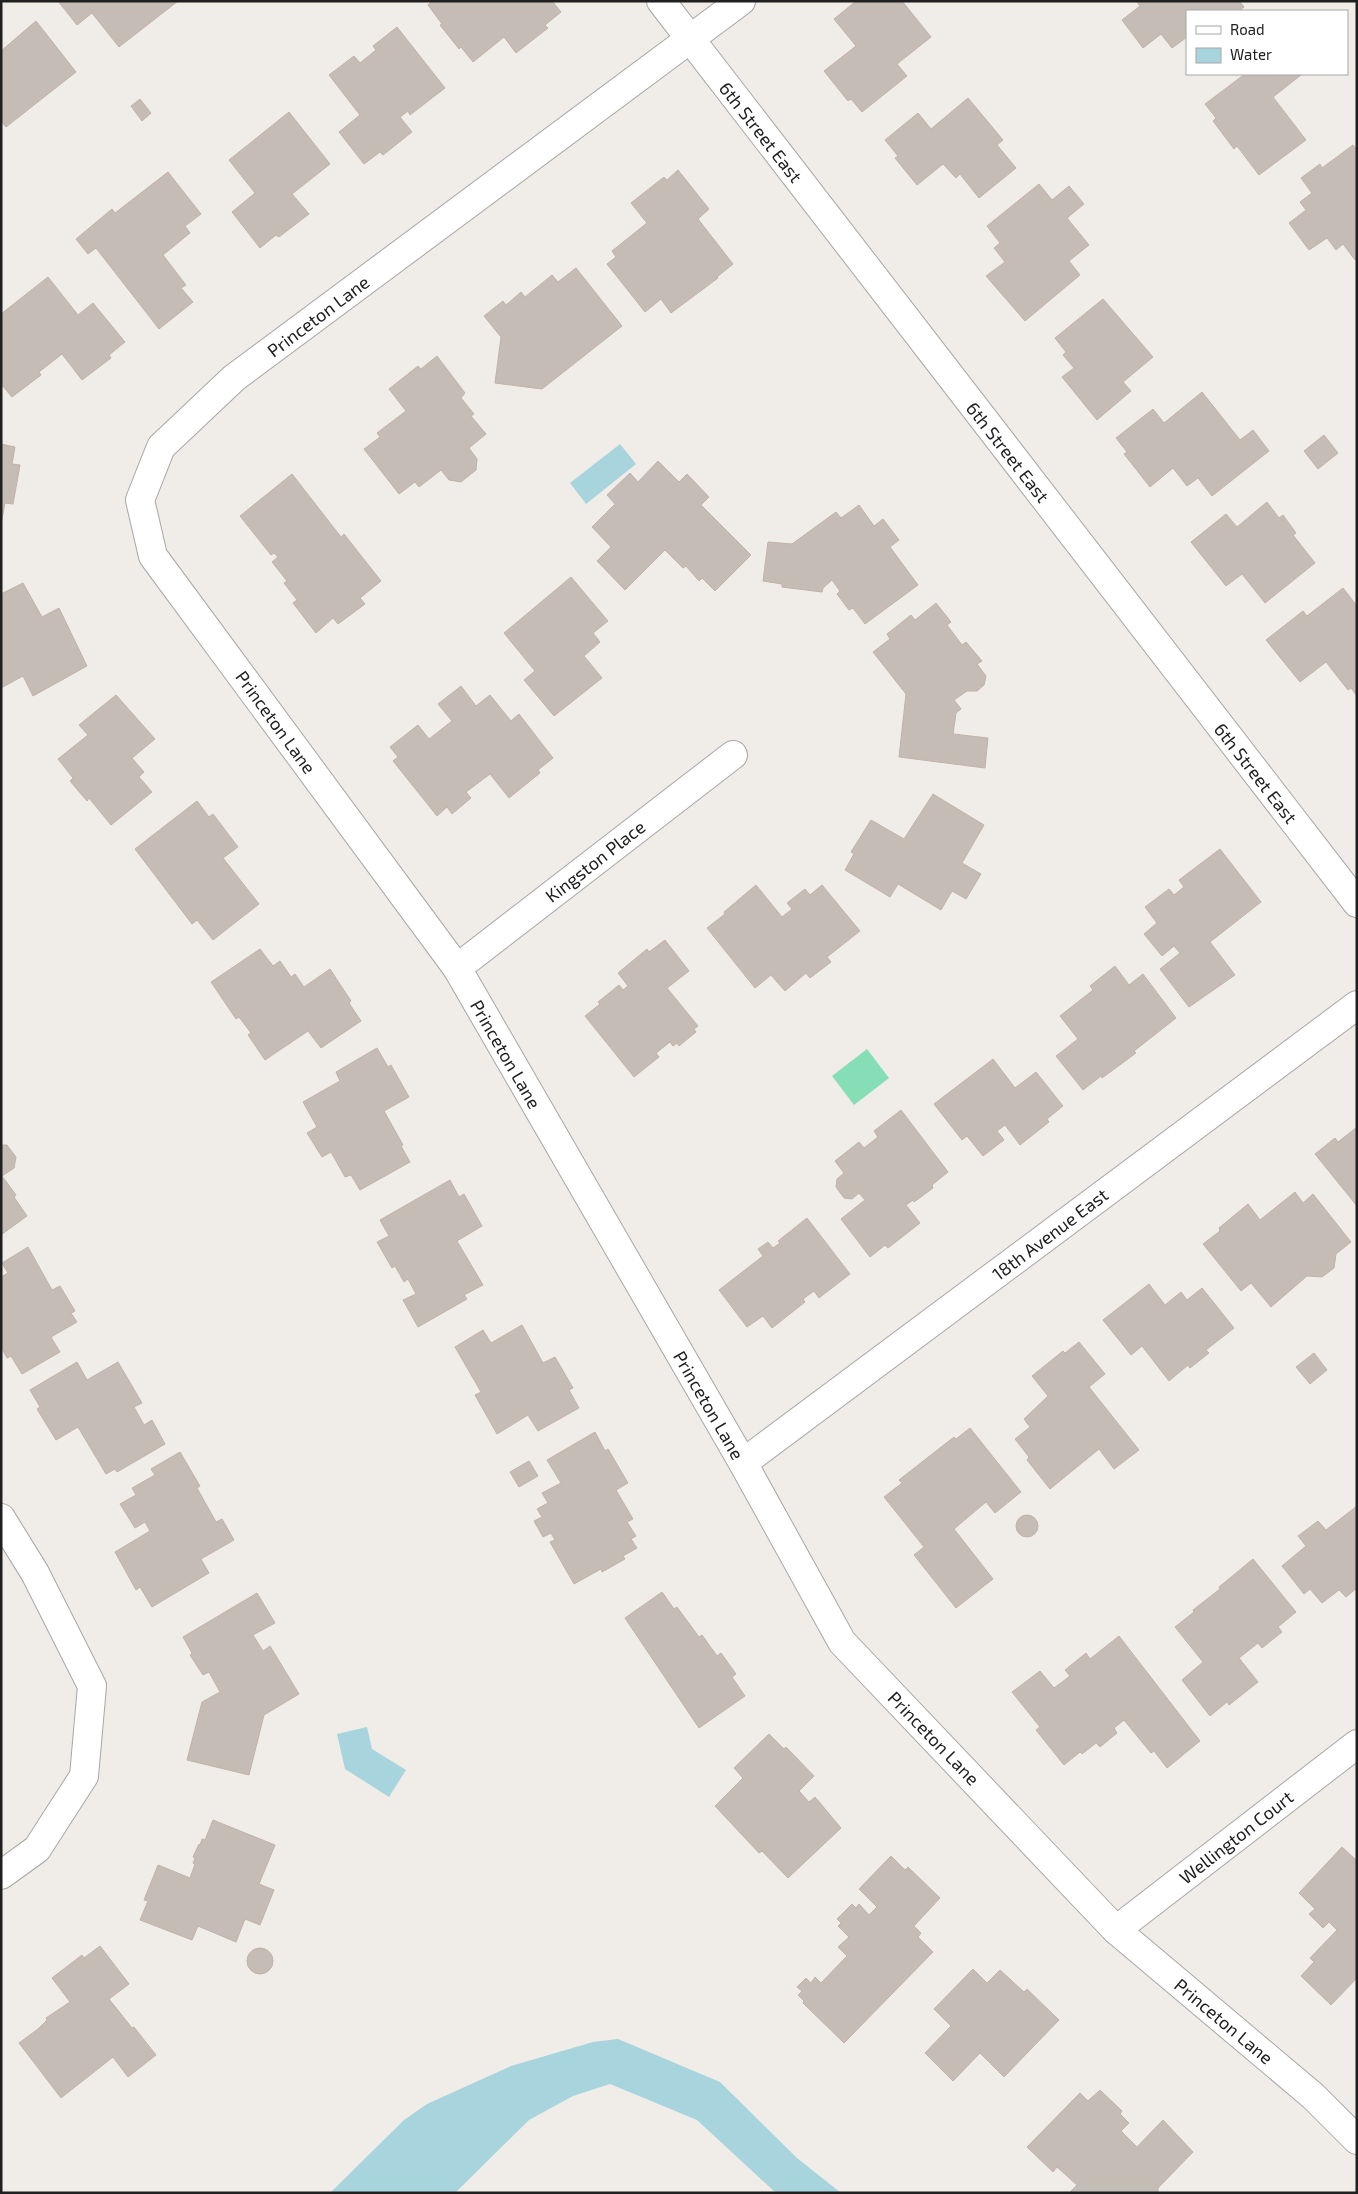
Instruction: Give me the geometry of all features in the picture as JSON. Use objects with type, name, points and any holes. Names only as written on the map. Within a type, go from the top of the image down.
[{"type":"street","name":"6th Street East","points":[[661,1],[1357,903]]},
{"type":"street","points":[[690,40],[741,1]]},
{"type":"street","name":"Princeton Lane","points":[[690,40],[234,378],[161,446],[140,500],[153,556],[457,968],[743,1463],[842,1642],[1116,1930],[1313,2096],[1357,2140]]},
{"type":"street","name":"Kingston Place","points":[[457,968],[733,755]]},
{"type":"street","name":"18th Avenue East","points":[[743,1463],[1357,1004]]},
{"type":"street","points":[[1,1518],[35,1573],[92,1686],[84,1776],[37,1849],[1,1875]]},
{"type":"street","name":"Wellington Court","points":[[1116,1930],[1357,1744]]},
{"type":"green space","points":[[867,1049],[889,1078],[854,1105],[832,1076]]},
{"type":"water","points":[[620,444],[636,464],[586,504],[570,483]]},
{"type":"water","points":[[367,1727],[372,1749],[406,1770],[389,1797],[345,1769],[337,1734]]},
{"type":"water","points":[[618,2039],[720,2082],[797,2158],[841,2193],[776,2193],[697,2120],[610,2084],[573,2096],[529,2120],[455,2193],[330,2193],[404,2120],[427,2104],[511,2066],[593,2042]]},
{"type":"building","points":[[58,1],[178,1],[119,47],[92,13],[77,25]]},
{"type":"building","points":[[432,1],[552,1],[561,12],[545,25],[548,28],[516,53],[504,37],[473,62],[461,47],[459,49],[440,25],[442,24],[428,5]]},
{"type":"building","points":[[856,1],[902,1],[931,37],[897,64],[907,76],[862,112],[851,99],[848,101],[824,71],[856,46],[834,19]]},
{"type":"building","points":[[1136,1],[1239,1],[1244,7],[1240,10],[1186,10],[1186,38],[1172,48],[1161,34],[1143,48],[1122,20],[1140,6]]},
{"type":"building","points":[[36,21],[76,72],[6,127],[1,121],[1,51]]},
{"type":"building","points":[[397,27],[445,88],[410,115],[408,111],[400,117],[412,132],[383,155],[380,152],[364,164],[339,132],[360,115],[329,75],[354,56],[360,63],[376,50],[373,46]]},
{"type":"building","points":[[1244,75],[1301,75],[1273,97],[1306,140],[1259,175],[1237,146],[1234,149],[1213,121],[1216,118],[1205,104]]},
{"type":"building","points":[[968,98],[1003,140],[997,145],[1016,168],[979,198],[960,174],[956,178],[943,164],[917,185],[895,158],[898,156],[885,140],[918,113],[931,129]]},
{"type":"building","points":[[140,99],[151,113],[142,121],[131,106]]},
{"type":"building","points":[[289,112],[330,164],[292,194],[309,214],[279,237],[276,235],[260,248],[232,212],[255,193],[229,160]]},
{"type":"building","points":[[1353,145],[1357,150],[1357,259],[1355,260],[1343,244],[1336,250],[1327,238],[1309,250],[1289,223],[1306,210],[1300,202],[1312,193],[1301,178],[1320,164],[1322,168]]},
{"type":"building","points":[[678,170],[709,209],[698,219],[733,264],[718,278],[671,313],[661,299],[645,312],[607,264],[616,257],[612,251],[647,223],[631,203],[664,177],[667,180]]},
{"type":"building","points":[[168,172],[201,214],[185,226],[190,233],[163,255],[186,285],[181,288],[193,302],[159,329],[96,248],[88,254],[76,239],[112,209],[115,213]]},
{"type":"building","points":[[1039,184],[1052,200],[1069,186],[1084,204],[1067,218],[1089,245],[1069,261],[1080,275],[1025,321],[986,276],[1005,262],[994,248],[1000,243],[987,226]]},
{"type":"building","points":[[576,268],[622,326],[542,389],[495,383],[501,337],[484,316],[503,301],[506,305],[521,292],[525,297],[552,275],[558,282]]},
{"type":"building","points":[[48,277],[78,315],[93,303],[125,342],[109,355],[111,358],[82,380],[62,354],[39,372],[41,375],[12,397],[1,384],[1,314]]},
{"type":"building","points":[[1103,299],[1153,357],[1123,382],[1131,391],[1097,420],[1062,377],[1074,368],[1063,355],[1066,352],[1055,338]]},
{"type":"building","points":[[437,356],[465,393],[461,398],[474,414],[471,416],[486,434],[469,448],[477,459],[476,470],[461,482],[449,480],[441,470],[419,487],[415,482],[399,494],[364,449],[380,437],[377,433],[406,411],[389,389],[418,366],[421,369]]},
{"type":"building","points":[[1202,392],[1240,440],[1253,430],[1269,451],[1212,496],[1198,478],[1187,486],[1173,468],[1150,487],[1124,454],[1127,452],[1116,438],[1153,409],[1164,423]]},
{"type":"building","points":[[1324,435],[1338,453],[1318,469],[1304,451]]},
{"type":"building","points":[[1,444],[15,447],[12,464],[20,465],[13,504],[5,503],[1,524]]},
{"type":"building","points":[[658,461],[679,482],[687,474],[709,497],[701,505],[751,555],[715,591],[702,578],[699,581],[686,566],[683,568],[665,550],[625,590],[597,561],[611,547],[592,527],[615,504],[607,495],[630,473],[638,482]]},
{"type":"building","points":[[292,474],[341,537],[344,534],[381,581],[360,598],[365,604],[338,624],[333,618],[316,633],[293,603],[297,600],[284,583],[287,581],[272,562],[278,557],[274,553],[271,555],[240,516]]},
{"type":"building","points":[[1267,502],[1279,518],[1283,515],[1296,533],[1293,535],[1315,563],[1265,603],[1242,574],[1226,586],[1191,542],[1226,514],[1237,527]]},
{"type":"building","points":[[859,505],[874,526],[883,519],[899,540],[890,547],[918,585],[865,624],[853,608],[849,610],[837,594],[840,591],[832,580],[823,588],[822,592],[782,587],[782,584],[763,581],[768,542],[792,544],[836,512],[841,518]]},
{"type":"building","points":[[571,577],[608,621],[593,633],[600,642],[584,656],[602,678],[554,716],[524,680],[535,671],[504,633]]},
{"type":"building","points":[[23,583],[42,617],[59,608],[87,666],[33,696],[23,676],[1,688],[1,594]]},
{"type":"building","points":[[1343,588],[1357,606],[1357,696],[1351,688],[1348,690],[1326,662],[1300,682],[1266,640],[1303,611],[1307,616]]},
{"type":"building","points":[[936,603],[951,622],[947,625],[962,645],[966,642],[982,661],[977,664],[986,676],[984,685],[977,691],[967,691],[954,700],[961,709],[956,713],[953,734],[988,738],[985,768],[899,757],[906,694],[873,652],[890,639],[887,634],[911,615],[915,620]]},
{"type":"building","points":[[461,686],[476,706],[490,695],[511,721],[519,714],[553,758],[538,770],[540,773],[509,798],[490,774],[466,792],[471,798],[452,814],[447,807],[437,816],[393,761],[398,757],[390,747],[418,725],[429,739],[452,721],[438,704]]},
{"type":"building","points":[[116,695],[155,739],[132,758],[144,772],[139,777],[152,792],[111,825],[89,798],[87,801],[70,781],[73,778],[58,759],[88,735],[79,725]]},
{"type":"building","points":[[933,794],[984,825],[962,863],[981,874],[966,899],[952,891],[941,910],[898,884],[890,897],[845,870],[854,854],[851,852],[871,820],[904,839]]},
{"type":"building","points":[[197,801],[209,817],[213,814],[238,847],[223,858],[259,904],[213,940],[197,920],[192,924],[135,849]]},
{"type":"building","points":[[1220,849],[1261,902],[1210,942],[1235,975],[1189,1007],[1160,969],[1180,953],[1174,946],[1162,956],[1144,934],[1157,923],[1145,907],[1169,889],[1174,895],[1184,887],[1179,880]]},
{"type":"building","points":[[756,885],[782,917],[792,909],[787,903],[805,889],[810,895],[822,885],[860,931],[827,957],[831,962],[810,978],[806,973],[785,991],[771,975],[755,988],[707,928]]},
{"type":"building","points":[[665,940],[689,971],[667,988],[698,1026],[694,1029],[696,1032],[679,1046],[677,1043],[673,1046],[670,1042],[656,1053],[659,1057],[634,1077],[585,1016],[600,1004],[598,1002],[619,985],[623,990],[628,986],[618,973],[647,949],[649,952]]},
{"type":"building","points":[[260,949],[273,966],[280,961],[291,977],[295,974],[304,987],[330,969],[351,1001],[349,1003],[361,1021],[321,1048],[308,1031],[265,1060],[248,1035],[251,1033],[239,1017],[236,1019],[211,982]]},
{"type":"building","points":[[1115,966],[1129,985],[1143,974],[1176,1018],[1134,1051],[1136,1053],[1083,1090],[1056,1056],[1078,1039],[1060,1016],[1093,990],[1090,986]]},
{"type":"building","points":[[377,1048],[388,1067],[391,1065],[409,1097],[384,1111],[410,1162],[360,1190],[351,1175],[345,1177],[331,1152],[322,1157],[307,1133],[317,1127],[303,1102],[340,1081],[336,1072]]},
{"type":"building","points":[[993,1059],[1015,1088],[1036,1072],[1063,1106],[1047,1119],[1049,1122],[1020,1145],[1005,1125],[997,1131],[1004,1140],[983,1156],[967,1136],[962,1140],[934,1104]]},
{"type":"building","points":[[901,1110],[948,1172],[932,1185],[933,1188],[914,1202],[913,1200],[906,1205],[920,1223],[888,1248],[885,1245],[870,1257],[841,1219],[865,1200],[859,1193],[852,1199],[844,1198],[836,1187],[837,1179],[844,1173],[835,1161],[859,1142],[864,1148],[878,1137],[874,1131]]},
{"type":"building","points":[[1357,1127],[1357,1206],[1315,1154],[1335,1138],[1338,1142]]},
{"type":"building","points":[[1,1145],[7,1145],[16,1157],[14,1168],[2,1176],[16,1195],[14,1197],[27,1216],[1,1235]]},
{"type":"building","points":[[450,1180],[459,1197],[464,1194],[482,1226],[457,1241],[483,1285],[464,1295],[467,1299],[418,1327],[403,1300],[416,1294],[408,1279],[404,1282],[395,1266],[392,1268],[377,1242],[389,1236],[380,1220]]},
{"type":"building","points":[[1295,1192],[1303,1203],[1313,1194],[1351,1242],[1336,1254],[1334,1268],[1322,1277],[1307,1276],[1271,1307],[1251,1283],[1241,1291],[1203,1244],[1220,1231],[1219,1228],[1248,1204],[1260,1220]]},
{"type":"building","points":[[807,1218],[850,1274],[819,1298],[814,1291],[803,1299],[805,1302],[772,1328],[763,1316],[747,1327],[719,1290],[763,1256],[758,1249],[768,1242],[773,1248],[780,1243],[778,1241]]},
{"type":"building","points":[[28,1247],[52,1290],[60,1286],[75,1311],[71,1313],[77,1322],[51,1337],[60,1352],[22,1374],[11,1356],[7,1358],[1,1347],[1,1277],[8,1273],[2,1263]]},
{"type":"building","points":[[1149,1284],[1165,1305],[1181,1292],[1187,1300],[1202,1288],[1234,1328],[1206,1350],[1209,1353],[1190,1368],[1188,1365],[1169,1381],[1142,1346],[1131,1355],[1103,1320]]},
{"type":"building","points":[[522,1325],[543,1363],[555,1357],[573,1388],[569,1390],[579,1408],[538,1431],[528,1415],[497,1434],[475,1395],[481,1392],[455,1347],[483,1330],[491,1343]]},
{"type":"building","points":[[1079,1342],[1105,1374],[1089,1387],[1139,1450],[1114,1469],[1099,1449],[1050,1489],[1027,1460],[1029,1457],[1015,1439],[1030,1427],[1024,1419],[1048,1396],[1032,1376],[1063,1351],[1065,1353]]},
{"type":"building","points":[[1314,1353],[1327,1370],[1310,1384],[1296,1367]]},
{"type":"building","points":[[77,1362],[87,1380],[118,1362],[142,1403],[134,1407],[144,1425],[152,1420],[165,1444],[117,1472],[115,1469],[106,1474],[78,1427],[56,1440],[37,1409],[40,1407],[30,1390]]},
{"type":"building","points":[[970,1428],[1021,1492],[995,1513],[986,1502],[954,1529],[993,1579],[956,1608],[914,1555],[924,1547],[884,1497],[902,1483],[899,1480],[954,1437],[956,1439]]},
{"type":"building","points":[[595,1432],[605,1451],[608,1449],[628,1483],[616,1490],[633,1519],[627,1522],[636,1536],[631,1539],[637,1548],[623,1556],[625,1559],[602,1572],[601,1569],[574,1584],[550,1542],[555,1540],[551,1533],[543,1537],[534,1521],[542,1517],[537,1509],[548,1503],[542,1493],[561,1483],[547,1460]]},
{"type":"building","points":[[180,1452],[200,1486],[197,1488],[216,1522],[222,1519],[234,1540],[201,1559],[209,1573],[152,1607],[140,1587],[136,1590],[115,1552],[150,1531],[145,1522],[135,1528],[120,1504],[136,1495],[132,1488],[155,1475],[151,1469]]},
{"type":"building","points":[[529,1461],[538,1476],[519,1487],[510,1472]]},
{"type":"building","points":[[1357,1506],[1357,1588],[1346,1597],[1339,1590],[1322,1603],[1310,1589],[1304,1594],[1282,1566],[1306,1546],[1298,1536],[1318,1521],[1326,1530]]},
{"type":"building","points":[[1027,1515],[1035,1518],[1038,1526],[1035,1534],[1027,1537],[1019,1534],[1016,1526],[1019,1518]]},
{"type":"building","points":[[1253,1559],[1296,1612],[1278,1627],[1282,1632],[1262,1648],[1258,1643],[1239,1658],[1258,1682],[1229,1705],[1227,1702],[1210,1716],[1182,1680],[1203,1662],[1175,1627]]},
{"type":"building","points":[[662,1592],[674,1609],[677,1607],[699,1637],[702,1635],[717,1656],[721,1653],[736,1674],[732,1677],[745,1696],[699,1728],[625,1618]]},
{"type":"building","points":[[257,1593],[275,1623],[253,1635],[263,1651],[270,1646],[299,1694],[264,1715],[249,1775],[187,1760],[202,1702],[220,1692],[209,1672],[203,1675],[190,1655],[192,1653],[183,1637]]},
{"type":"building","points":[[1119,1636],[1200,1741],[1167,1768],[1154,1751],[1151,1753],[1124,1720],[1114,1728],[1117,1733],[1100,1747],[1096,1743],[1082,1754],[1080,1752],[1064,1765],[1036,1730],[1040,1727],[1012,1692],[1040,1671],[1054,1688],[1070,1676],[1065,1670],[1086,1653],[1090,1659]]},
{"type":"building","points":[[769,1734],[784,1749],[786,1747],[814,1776],[799,1791],[809,1802],[815,1797],[841,1828],[788,1878],[762,1851],[759,1853],[715,1806],[743,1778],[734,1768]]},
{"type":"building","points":[[213,1820],[275,1845],[259,1884],[274,1890],[260,1925],[245,1919],[236,1942],[198,1926],[192,1940],[140,1920],[148,1901],[144,1900],[158,1865],[190,1878],[195,1864],[193,1863],[195,1858],[193,1857],[202,1839],[205,1840]]},
{"type":"building","points":[[1342,1847],[1357,1861],[1357,1978],[1331,2005],[1301,1976],[1314,1962],[1310,1958],[1337,1930],[1329,1922],[1323,1928],[1309,1914],[1315,1909],[1299,1893]]},
{"type":"building","points":[[891,1856],[905,1870],[908,1867],[940,1898],[914,1926],[921,1933],[918,1937],[933,1952],[844,2043],[803,2003],[804,2001],[798,1995],[802,1991],[797,1987],[806,1978],[811,1983],[815,1977],[821,1983],[847,1956],[838,1947],[849,1937],[838,1926],[841,1923],[837,1919],[852,1904],[856,1908],[859,1904],[869,1915],[877,1907],[859,1889]]},
{"type":"building","points":[[100,1946],[129,1984],[109,1999],[156,2055],[128,2077],[113,2057],[61,2098],[19,2043],[38,2029],[47,2020],[46,2018],[70,2002],[52,1978],[82,1955],[84,1958]]},
{"type":"building","points":[[260,1948],[269,1952],[273,1961],[269,1970],[260,1974],[251,1970],[247,1961],[251,1952]]},
{"type":"building","points":[[973,1969],[987,1983],[1000,1970],[1024,1992],[1027,1989],[1059,2020],[1004,2077],[980,2053],[953,2081],[925,2053],[951,2026],[934,2009]]},
{"type":"building","points":[[1100,2090],[1122,2111],[1120,2114],[1129,2123],[1121,2131],[1137,2147],[1163,2120],[1193,2152],[1158,2188],[1158,2193],[1069,2193],[1077,2185],[1057,2167],[1053,2172],[1027,2147],[1080,2093],[1088,2101]]}]
